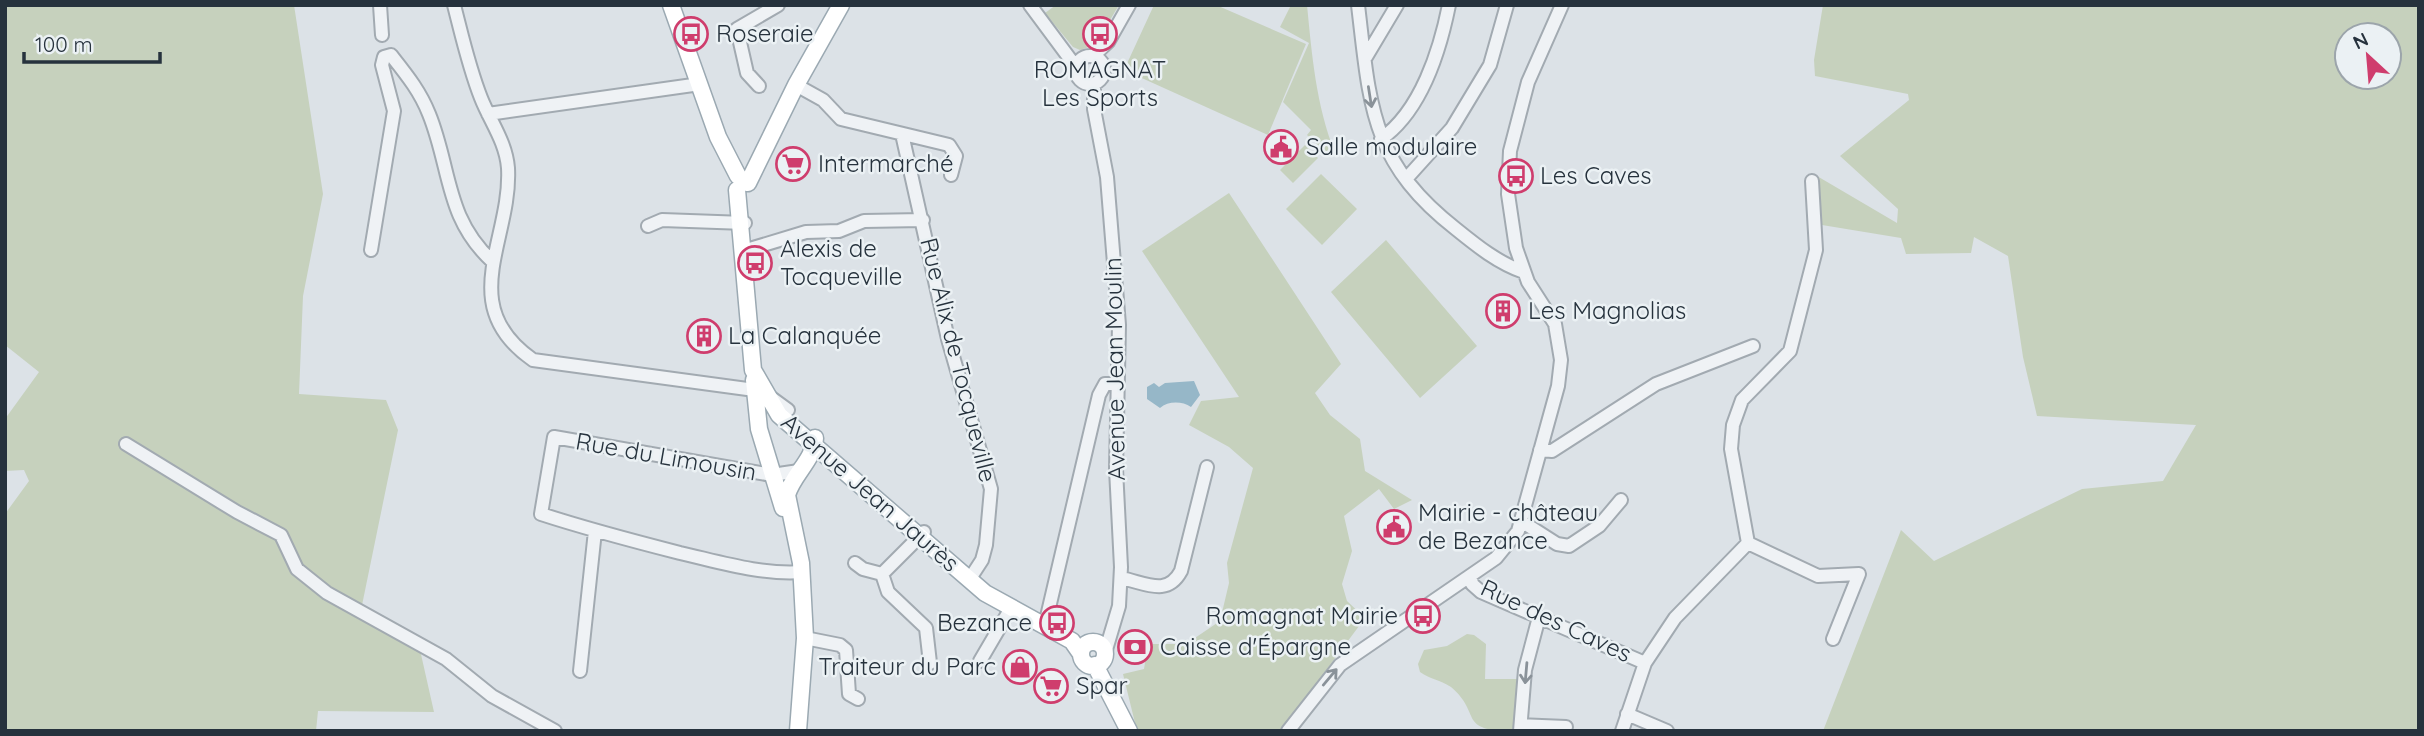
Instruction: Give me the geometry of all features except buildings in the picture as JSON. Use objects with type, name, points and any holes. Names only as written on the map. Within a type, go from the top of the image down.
[{"type":"main road","name":"Avenue Jean Jaurès","points":[[671,5],[718,137],[741,182],[742,223],[761,361],[762,388]]},
{"type":"main road","points":[[741,182],[768,141],[841,5]]},
{"type":"main road","name":"Avenue Jean Jaurès","points":[[718,137],[722,160],[741,182]]},
{"type":"main road","points":[[741,182],[768,141]]},
{"type":"main road","points":[[727,157],[738,162],[756,158]]},
{"type":"main road","name":"Avenue Jean Jaurès","points":[[746,250],[753,370],[762,388],[783,413]]},
{"type":"main road","points":[[762,388],[759,429],[792,530]]},
{"type":"main road","points":[[759,429],[783,413],[814,440],[787,495],[802,572],[805,638],[798,731]]},
{"type":"main road","name":"Avenue Jean Jaurès","points":[[814,440],[833,463],[922,534]]},
{"type":"main road","name":"Avenue Jean Jaurès","points":[[814,440],[971,577],[1011,608],[1046,623]]},
{"type":"main road","points":[[799,471],[833,463]]},
{"type":"main road","name":"Avenue Jean Jaurès","points":[[971,577],[1093,652]]},
{"type":"main road","points":[[1093,652],[1127,728]]},
{"type":"street","points":[[380,5],[382,35]]},
{"type":"street","points":[[454,5],[473,75],[504,149],[508,168],[492,261],[491,303],[510,341],[533,360],[762,388]]},
{"type":"street","points":[[759,86],[747,73],[737,29],[778,5]]},
{"type":"street","points":[[1030,5],[1058,45],[1088,61],[1102,78],[1094,84],[1080,82]]},
{"type":"street","points":[[1088,61],[1108,42],[1129,5]]},
{"type":"street","points":[[1358,5],[1366,57],[1368,94],[1381,139],[1406,179],[1434,212],[1505,265],[1524,272]]},
{"type":"street","points":[[1366,57],[1397,5]]},
{"type":"street","points":[[1381,139],[1391,133],[1424,82],[1444,31],[1450,5]]},
{"type":"street","points":[[1406,179],[1452,128],[1489,65],[1507,5]]},
{"type":"street","points":[[1288,731],[1330,676],[1351,656],[1471,577],[1504,551],[1521,521],[1558,386],[1560,337],[1549,312],[1524,272],[1509,210],[1510,151],[1528,82],[1562,5]]},
{"type":"street","points":[[371,250],[394,111],[382,65],[384,57],[391,55],[418,89],[430,117],[458,217],[473,244],[492,261]]},
{"type":"street","name":"Avenue Jean Moulin","points":[[1088,61],[1080,82],[1094,109]]},
{"type":"street","points":[[488,114],[700,83]]},
{"type":"street","name":"Avenue Jean Moulin","points":[[1093,652],[1113,629],[1121,578],[1116,384],[1119,326],[1107,177],[1094,109],[1094,84]]},
{"type":"street","points":[[796,85],[819,97],[841,119],[949,145],[956,156],[951,175]]},
{"type":"street","name":"Rue Alix de Tocqueville","points":[[902,134],[948,339],[991,489],[986,545],[971,577]]},
{"type":"street","points":[[1748,543],[1731,449],[1733,425],[1742,400],[1790,351],[1816,250],[1812,181]]},
{"type":"street","points":[[648,226],[662,220],[742,223]]},
{"type":"street","name":"Rue Alix de Tocqueville","points":[[746,250],[806,232],[839,231],[864,221],[923,220]]},
{"type":"street","points":[[1540,450],[1552,451],[1656,384],[1753,346]]},
{"type":"street","points":[[1046,623],[1099,395],[1105,384],[1116,384]]},
{"type":"street","name":"Rue du Limousin","points":[[595,531],[541,514],[554,437],[772,475]]},
{"type":"street","points":[[126,444],[247,518],[281,535],[297,569],[327,593],[446,659],[492,696],[555,731]]},
{"type":"street","points":[[1121,578],[1165,588],[1175,584],[1181,571],[1207,467]]},
{"type":"street","points":[[772,475],[799,471]]},
{"type":"street","points":[[1521,521],[1558,544],[1569,546],[1599,526],[1621,500]]},
{"type":"street","points":[[580,671],[595,531],[733,565],[781,573],[802,572]]},
{"type":"street","points":[[882,574],[922,534]]},
{"type":"street","points":[[1748,543],[1818,576],[1859,574],[1833,639]]},
{"type":"street","points":[[1622,731],[1645,663],[1675,618],[1748,543]]},
{"type":"street","points":[[855,563],[863,569],[882,574]]},
{"type":"street","points":[[882,574],[888,592],[926,628],[930,663]]},
{"type":"street","name":"Rue des Caves","points":[[1471,577],[1472,584],[1481,592],[1645,663]]},
{"type":"street","points":[[980,661],[1011,608]]},
{"type":"street","points":[[1539,617],[1525,670],[1521,728],[1566,727]]},
{"type":"street","points":[[805,638],[839,645],[846,650],[849,694],[858,699]]},
{"type":"street","points":[[1627,714],[1667,731]]},
{"type":"green space","points":[[5,5],[294,5],[323,194],[303,296],[299,394],[386,400],[398,430],[361,610],[418,641],[434,712],[318,711],[316,731],[5,731],[5,514],[29,481],[24,470],[5,471],[5,419],[39,372],[5,345]]},
{"type":"green space","points":[[1056,5],[1119,5],[1095,45],[1080,50],[1073,47],[1045,13]]},
{"type":"green space","points":[[1154,5],[1216,5],[1306,44],[1268,135],[1124,70]]},
{"type":"green space","points":[[1291,5],[1307,5],[1319,99],[1335,153],[1329,156],[1307,135],[1311,130],[1283,102],[1309,43],[1280,27]]},
{"type":"green space","points":[[1823,5],[2419,5],[2419,731],[1823,731],[1901,530],[1934,561],[2082,489],[2163,481],[2196,425],[2037,416],[2023,357],[2008,256],[1974,237],[1971,253],[1906,254],[1901,238],[1822,225],[1817,176],[1897,223],[1898,209],[1840,156],[1909,100],[1908,94],[1815,76],[1814,60]]},
{"type":"green space","points":[[1305,145],[1318,158],[1293,183],[1280,170]]},
{"type":"green space","points":[[1321,174],[1357,209],[1322,245],[1286,209]]},
{"type":"green space","points":[[1229,193],[1341,364],[1315,393],[1330,415],[1360,439],[1365,471],[1412,500],[1394,509],[1379,489],[1344,516],[1352,551],[1342,584],[1347,601],[1365,618],[1281,731],[1137,731],[1123,674],[1144,669],[1148,644],[1186,644],[1220,621],[1229,583],[1227,563],[1253,468],[1229,447],[1189,425],[1201,401],[1239,397],[1142,251]]},
{"type":"green space","points":[[1386,240],[1477,346],[1420,398],[1331,292]]},
{"type":"green space","points":[[1467,634],[1474,635],[1486,644],[1485,679],[1519,679],[1514,731],[1484,728],[1477,724],[1461,697],[1451,687],[1420,672],[1418,664],[1424,650],[1447,646]]},
{"type":"water","points":[[1194,381],[1200,395],[1191,407],[1175,403],[1160,408],[1147,399],[1147,387],[1154,383],[1159,387],[1165,383]]},
{"type":"place","name":"Roseraie","points":[[691,34]]},
{"type":"place","name":"ROMAGNAT Les Sports","points":[[1100,34]]},
{"type":"place","name":"Salle modulaire","points":[[1281,147]]},
{"type":"place","name":"Intermarché","points":[[793,164]]},
{"type":"place","name":"Les Caves","points":[[1516,176]]},
{"type":"place","name":"Alexis de Tocqueville","points":[[755,263]]},
{"type":"place","name":"Les Magnolias","points":[[1503,311]]},
{"type":"place","name":"La Calanquée","points":[[704,336]]},
{"type":"place","name":"Mairie - château de Bezance","points":[[1394,527]]},
{"type":"place","name":"Romagnat Mairie","points":[[1423,616]]},
{"type":"place","name":"Bezance","points":[[1057,623]]},
{"type":"place","name":"Caisse d'Épargne","points":[[1135,647]]},
{"type":"place","name":"Traiteur du Parc","points":[[1020,667]]},
{"type":"place","name":"Spar","points":[[1051,686]]}]
